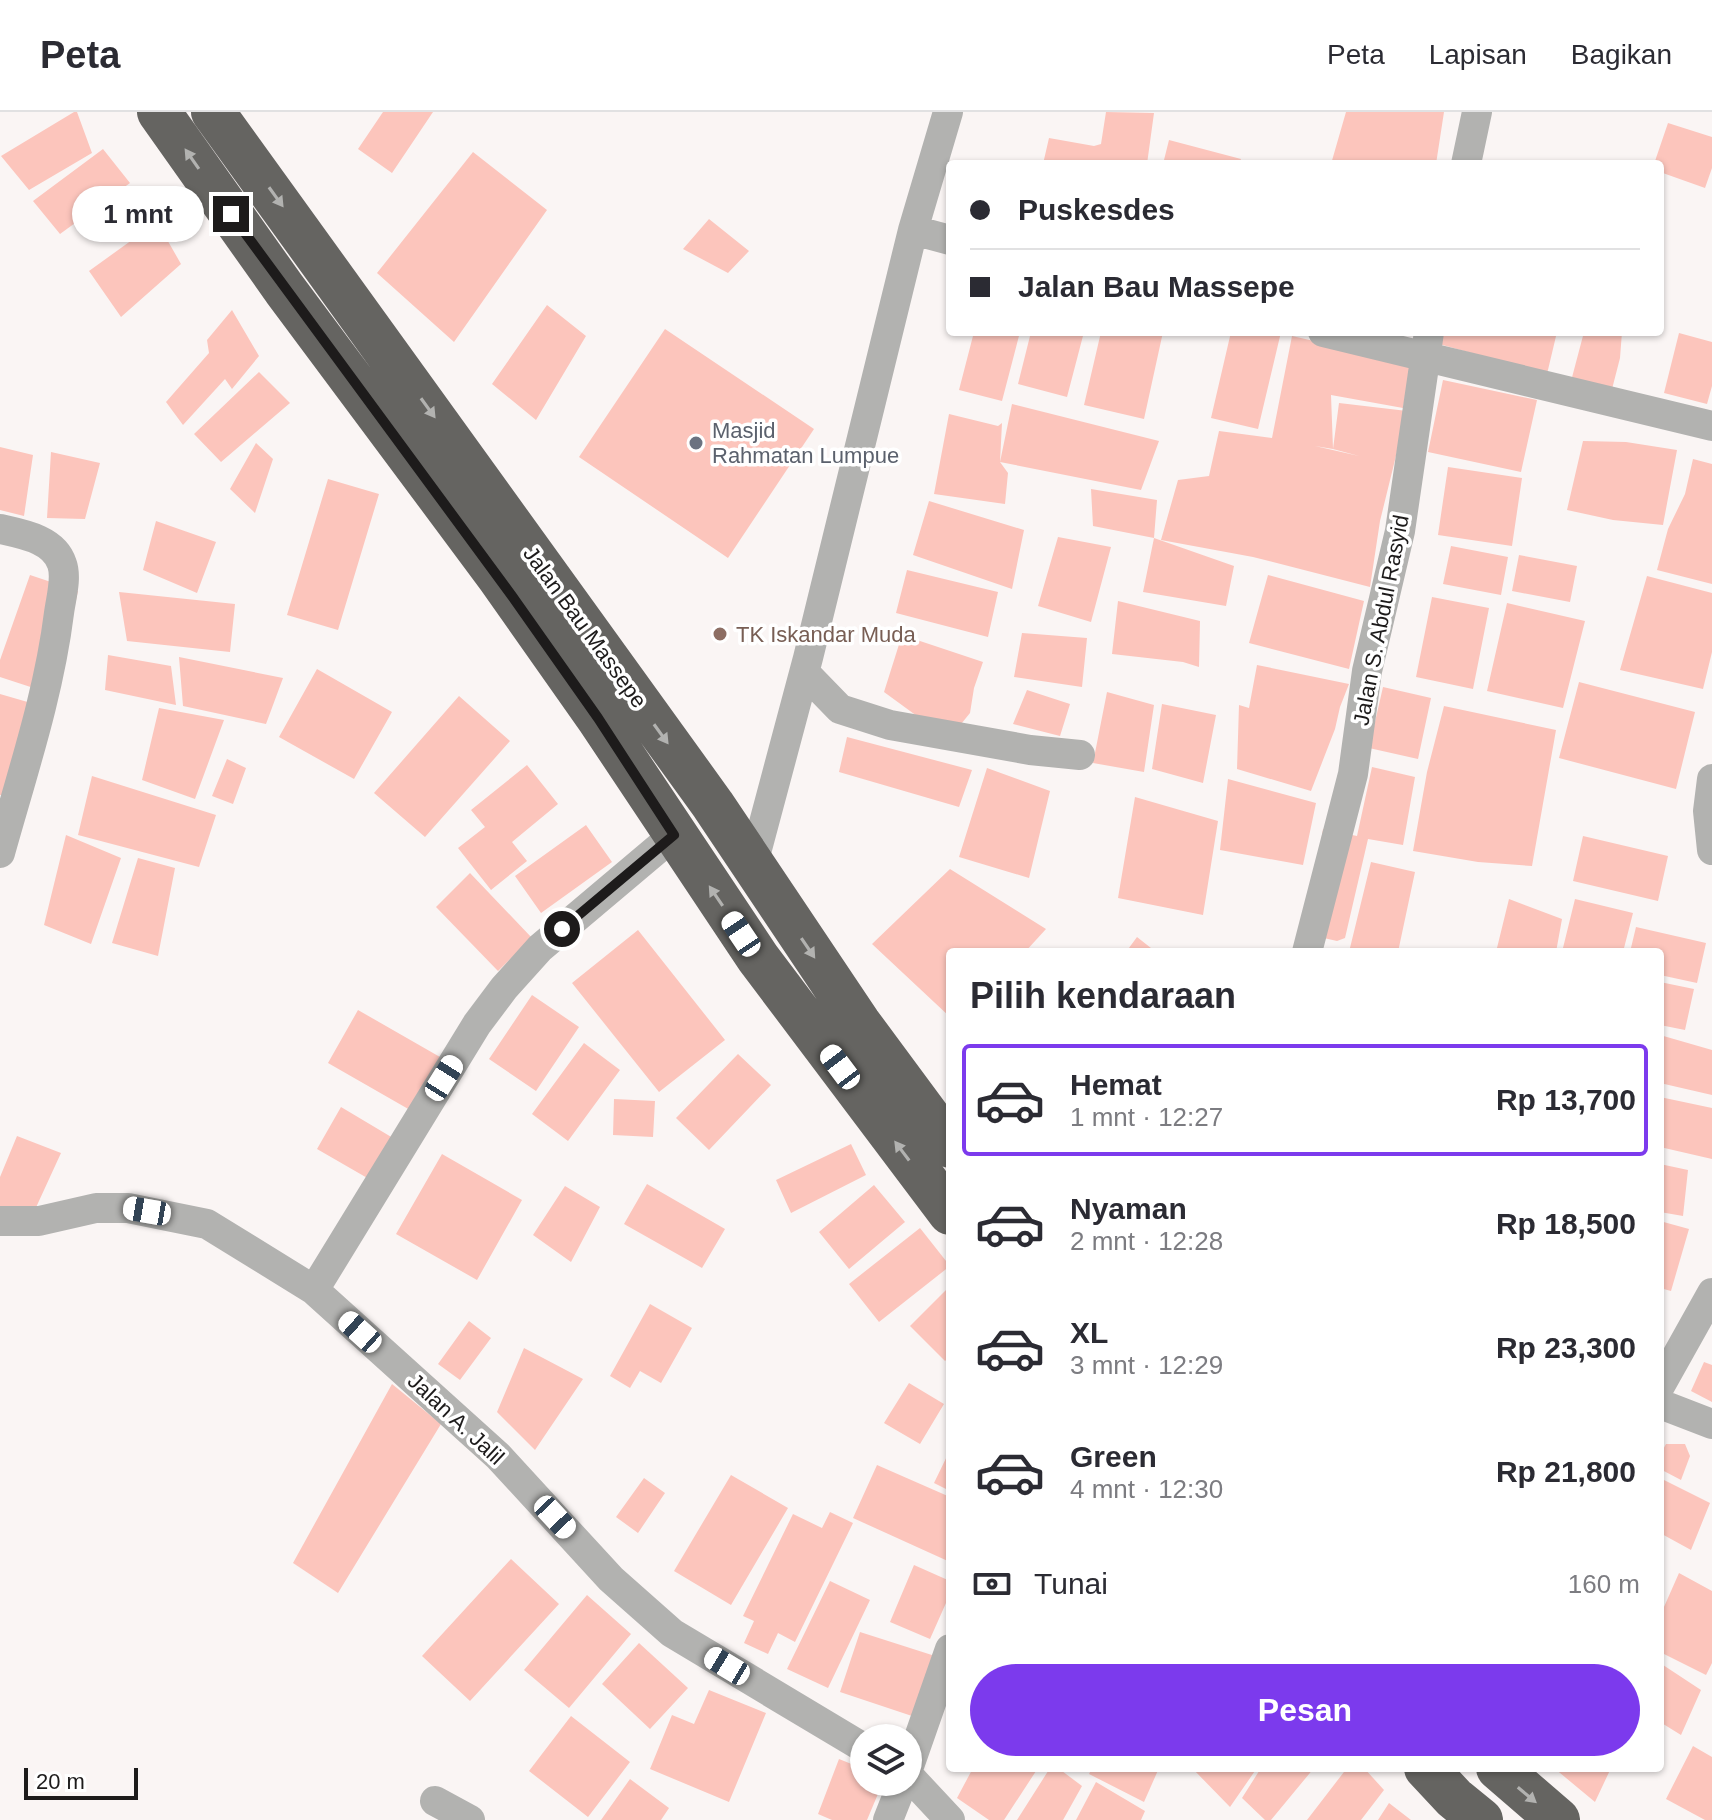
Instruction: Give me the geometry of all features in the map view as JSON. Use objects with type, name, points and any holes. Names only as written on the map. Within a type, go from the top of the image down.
[{"type":"highway","name":"Jalan Bau Massepe","points":[[159,112],[285,290],[512,596],[598,718],[758,958],[946,1208]]},
{"type":"highway","name":"Jalan Bau Massepe","points":[[213,112],[753,864],[866,1034],[946,1141]]},
{"type":"highway","points":[[1430,1772],[1481,1820]]},
{"type":"highway","points":[[1503,1772],[1558,1820]]},
{"type":"street","points":[[753,864],[805,673],[913,230],[948,112]]},
{"type":"street","points":[[1467,160],[1477,112]]},
{"type":"street","points":[[913,230],[946,239]]},
{"type":"street","points":[[1357,336],[1426,344],[1712,426]]},
{"type":"street","name":"Jalan S. Abdul Rasyid","points":[[1308,948],[1353,774],[1367,671],[1400,531],[1426,344]]},
{"type":"street","points":[[0,529],[41,540],[62,564],[63,583],[54,655],[0,853]]},
{"type":"street","points":[[805,673],[840,709],[890,725],[1030,750],[1080,755]]},
{"type":"street","points":[[1712,779],[1708,811],[1712,850]]},
{"type":"street","points":[[314,1290],[477,1024],[504,988],[540,948],[674,835]]},
{"type":"street","name":"Jalan A. Jalil","points":[[0,1221],[39,1221],[96,1208],[128,1208],[207,1224],[314,1290],[498,1456],[642,1609],[672,1633],[850,1740]]},
{"type":"street","points":[[1664,1379],[1712,1293]]},
{"type":"street","points":[[1664,1406],[1712,1424]]},
{"type":"street","points":[[922,1731],[946,1661]]},
{"type":"street","points":[[922,1788],[950,1820]]},
{"type":"street","points":[[888,1820],[897,1796]]},
{"type":"street","points":[[435,1801],[470,1820]]},
{"type":"building","points":[[77,112],[92,153],[29,190],[1,156]]},
{"type":"building","points":[[383,112],[433,112],[392,173],[358,149]]},
{"type":"building","points":[[1106,112],[1154,113],[1148,160],[1044,160],[1049,138],[1094,146],[1101,144]]},
{"type":"building","points":[[1346,112],[1444,112],[1437,160],[1332,160]]},
{"type":"building","points":[[1668,123],[1712,137],[1712,168],[1705,188],[1664,173],[1664,160],[1655,160]]},
{"type":"building","points":[[1169,140],[1241,159],[1241,160],[1164,160]]},
{"type":"building","points":[[103,149],[130,183],[60,234],[33,201]]},
{"type":"building","points":[[473,152],[547,210],[454,342],[377,273]]},
{"type":"building","points":[[709,219],[749,251],[728,273],[683,249]]},
{"type":"building","points":[[157,222],[181,264],[121,317],[89,271]]},
{"type":"building","points":[[547,305],[586,336],[536,420],[492,384]]},
{"type":"building","points":[[232,310],[259,356],[232,389],[225,379],[183,425],[166,402],[209,353],[207,340]]},
{"type":"building","name":"Masjid Rahmatan Lumpue","points":[[665,329],[814,429],[728,558],[579,457]]},
{"type":"building","points":[[1679,333],[1712,342],[1712,386],[1707,404],[1664,393]]},
{"type":"building","points":[[973,336],[1019,336],[1002,401],[959,390]]},
{"type":"building","points":[[1030,336],[1083,336],[1067,397],[1018,384]]},
{"type":"building","points":[[1100,336],[1162,336],[1144,419],[1084,405]]},
{"type":"building","points":[[1230,336],[1280,336],[1258,429],[1211,418]]},
{"type":"building","points":[[1292,336],[1411,363],[1403,408],[1331,395],[1333,449],[1339,403],[1407,411],[1380,521],[1370,587],[1253,557],[1161,540],[1178,480],[1209,476],[1219,431],[1272,438]]},
{"type":"building","points":[[1441,336],[1556,336],[1547,374],[1439,344]]},
{"type":"building","points":[[1583,336],[1622,336],[1611,393],[1570,385]]},
{"type":"building","points":[[259,372],[290,403],[221,462],[194,434]]},
{"type":"building","points":[[1443,380],[1537,400],[1521,472],[1428,452]]},
{"type":"building","points":[[1012,404],[1159,441],[1141,490],[1000,462]]},
{"type":"building","points":[[949,414],[998,426],[1002,423],[1000,462],[1008,473],[1005,504],[934,494]]},
{"type":"building","points":[[1583,441],[1626,442],[1677,450],[1663,525],[1613,520],[1567,510]]},
{"type":"building","points":[[256,443],[273,459],[255,513],[230,489]]},
{"type":"building","points":[[0,447],[33,455],[24,516],[0,510]]},
{"type":"building","points":[[51,452],[100,463],[85,519],[47,518]]},
{"type":"building","points":[[1693,459],[1712,464],[1712,584],[1657,570],[1668,529],[1685,494]]},
{"type":"building","points":[[1448,467],[1522,478],[1512,546],[1438,535]]},
{"type":"building","points":[[328,479],[379,494],[338,630],[287,615]]},
{"type":"building","points":[[1091,489],[1157,500],[1154,538],[1093,526]]},
{"type":"building","points":[[929,501],[1024,530],[1012,589],[913,555]]},
{"type":"building","points":[[156,521],[216,542],[197,593],[143,570]]},
{"type":"building","points":[[1058,537],[1111,547],[1091,622],[1038,606]]},
{"type":"building","points":[[1154,538],[1234,566],[1226,606],[1143,592]]},
{"type":"building","points":[[1451,546],[1508,557],[1501,595],[1443,584]]},
{"type":"building","points":[[1519,555],[1577,566],[1570,602],[1512,591]]},
{"type":"building","points":[[907,570],[998,592],[988,637],[896,613]]},
{"type":"building","points":[[30,575],[78,591],[55,695],[0,677],[0,660]]},
{"type":"building","points":[[1268,575],[1364,601],[1349,669],[1249,643]]},
{"type":"building","points":[[1647,576],[1712,593],[1712,652],[1703,689],[1620,670]]},
{"type":"building","points":[[119,592],[235,604],[230,652],[127,641]]},
{"type":"building","points":[[1432,597],[1489,608],[1473,689],[1416,677]]},
{"type":"building","points":[[1118,601],[1200,621],[1199,667],[1183,662],[1112,654]]},
{"type":"building","points":[[1507,603],[1585,621],[1563,708],[1487,691]]},
{"type":"building","points":[[1022,633],[1087,638],[1082,687],[1014,677]]},
{"type":"building","points":[[902,635],[983,662],[970,713],[957,729],[921,719],[884,692]]},
{"type":"building","points":[[108,655],[171,666],[176,705],[105,690]]},
{"type":"building","points":[[179,657],[283,678],[266,724],[183,706]]},
{"type":"building","points":[[1257,665],[1349,684],[1311,791],[1237,769],[1239,705],[1249,708]]},
{"type":"building","points":[[317,669],[392,712],[354,779],[279,737]]},
{"type":"building","points":[[1579,682],[1695,712],[1676,789],[1559,758]]},
{"type":"building","points":[[1383,687],[1431,698],[1418,759],[1369,748]]},
{"type":"building","points":[[1027,690],[1070,704],[1060,736],[1013,724]]},
{"type":"building","points":[[1107,692],[1154,705],[1144,772],[1093,763]]},
{"type":"building","points":[[0,694],[31,703],[6,796],[0,795]]},
{"type":"building","points":[[459,696],[510,741],[425,837],[374,793]]},
{"type":"building","points":[[1162,704],[1216,715],[1203,783],[1152,769]]},
{"type":"building","points":[[1444,706],[1556,730],[1532,866],[1478,862],[1413,851],[1427,772]]},
{"type":"building","points":[[159,708],[224,720],[195,799],[142,780]]},
{"type":"building","points":[[847,737],[972,770],[959,807],[839,772]]},
{"type":"building","points":[[227,759],[246,768],[233,804],[212,796]]},
{"type":"building","points":[[527,765],[558,804],[512,842],[527,861],[491,890],[458,848],[485,827],[471,810]]},
{"type":"building","points":[[1372,767],[1415,777],[1403,845],[1368,839],[1345,938],[1337,941],[1306,934],[1323,829],[1357,836]]},
{"type":"building","points":[[987,768],[1050,791],[1029,878],[959,857]]},
{"type":"building","points":[[92,776],[216,815],[199,867],[78,835]]},
{"type":"building","points":[[1228,779],[1316,803],[1303,865],[1220,850]]},
{"type":"building","points":[[1135,797],[1218,821],[1203,915],[1118,898]]},
{"type":"building","points":[[586,825],[612,862],[541,913],[515,876]]},
{"type":"building","points":[[66,835],[121,858],[91,944],[44,925]]},
{"type":"building","points":[[1583,836],[1668,856],[1658,901],[1573,881]]},
{"type":"building","points":[[138,858],[175,868],[158,956],[112,943]]},
{"type":"building","points":[[1371,862],[1415,872],[1399,948],[1350,948]]},
{"type":"building","points":[[950,869],[1046,929],[1029,948],[946,948],[946,1013],[872,944]]},
{"type":"building","points":[[470,873],[532,938],[498,971],[436,907]]},
{"type":"building","points":[[1509,899],[1562,919],[1557,948],[1497,948]]},
{"type":"building","points":[[1575,899],[1633,913],[1624,948],[1563,948]]},
{"type":"building","points":[[1636,927],[1706,943],[1697,983],[1664,976],[1664,948],[1631,948]]},
{"type":"building","points":[[638,930],[725,1040],[659,1092],[572,983]]},
{"type":"building","points":[[1137,937],[1151,948],[1129,948]]},
{"type":"building","points":[[1664,983],[1694,989],[1685,1030],[1664,1026]]},
{"type":"building","points":[[532,995],[579,1027],[536,1091],[489,1059]]},
{"type":"building","points":[[358,1010],[440,1057],[410,1110],[328,1063]]},
{"type":"building","points":[[1664,1036],[1712,1050],[1712,1095],[1664,1084]]},
{"type":"building","points":[[584,1043],[620,1070],[568,1141],[532,1114]]},
{"type":"building","points":[[738,1054],[771,1085],[709,1150],[676,1118]]},
{"type":"building","points":[[1664,1098],[1712,1108],[1712,1159],[1664,1148]]},
{"type":"building","points":[[614,1099],[655,1101],[653,1137],[613,1135]]},
{"type":"building","points":[[341,1107],[393,1138],[369,1179],[317,1149]]},
{"type":"building","points":[[17,1136],[61,1153],[33,1214],[0,1207],[0,1177]]},
{"type":"building","points":[[851,1144],[866,1175],[791,1213],[776,1180]]},
{"type":"building","points":[[442,1154],[522,1200],[477,1280],[396,1234]]},
{"type":"building","points":[[1664,1165],[1688,1170],[1683,1216],[1664,1213]]},
{"type":"building","points":[[647,1184],[725,1229],[702,1268],[624,1224]]},
{"type":"building","points":[[874,1185],[905,1222],[849,1269],[819,1232]]},
{"type":"building","points":[[565,1186],[600,1207],[571,1262],[533,1235]]},
{"type":"building","points":[[1664,1222],[1689,1229],[1671,1291],[1664,1289]]},
{"type":"building","points":[[920,1228],[946,1261],[946,1269],[879,1322],[849,1284]]},
{"type":"building","points":[[946,1290],[945,1361],[910,1326]]},
{"type":"building","points":[[650,1304],[692,1328],[661,1383],[640,1371],[630,1388],[610,1376]]},
{"type":"building","points":[[469,1321],[491,1338],[460,1380],[438,1364]]},
{"type":"building","points":[[524,1348],[583,1379],[535,1450],[497,1412]]},
{"type":"building","points":[[1704,1362],[1712,1365],[1712,1402],[1691,1391]]},
{"type":"building","points":[[909,1383],[944,1404],[920,1444],[884,1423]]},
{"type":"building","points":[[392,1384],[441,1424],[338,1593],[293,1563]]},
{"type":"building","points":[[1666,1444],[1685,1444],[1690,1456],[1681,1480],[1664,1471]]},
{"type":"building","points":[[946,1458],[946,1489],[934,1483]]},
{"type":"building","points":[[877,1465],[946,1495],[946,1560],[853,1518]]},
{"type":"building","points":[[731,1475],[788,1508],[731,1605],[674,1571]]},
{"type":"building","points":[[644,1478],[665,1493],[638,1533],[616,1517]]},
{"type":"building","points":[[1664,1480],[1710,1503],[1691,1550],[1664,1535]]},
{"type":"building","points":[[830,1512],[853,1523],[795,1642],[778,1633],[768,1654],[744,1643],[754,1621],[743,1616],[793,1514],[822,1528]]},
{"type":"building","points":[[511,1559],[559,1604],[470,1701],[422,1656]]},
{"type":"building","points":[[914,1565],[946,1579],[946,1603],[930,1639],[890,1622]]},
{"type":"building","points":[[1679,1573],[1712,1591],[1712,1663],[1706,1675],[1664,1654],[1664,1607]]},
{"type":"building","points":[[830,1581],[870,1600],[828,1688],[787,1669]]},
{"type":"building","points":[[587,1595],[631,1634],[569,1708],[524,1670]]},
{"type":"building","points":[[860,1632],[935,1656],[915,1717],[840,1692]]},
{"type":"building","points":[[639,1643],[688,1688],[650,1729],[602,1684]]},
{"type":"building","points":[[1664,1666],[1701,1690],[1681,1735],[1664,1724]]},
{"type":"building","points":[[709,1690],[766,1713],[729,1802],[650,1769],[672,1715],[694,1724]]},
{"type":"building","points":[[571,1716],[630,1762],[588,1817],[529,1771]]},
{"type":"building","points":[[1693,1746],[1712,1757],[1712,1820],[1705,1820],[1666,1799]]},
{"type":"building","points":[[839,1759],[850,1763],[850,1796],[877,1796],[867,1820],[832,1820],[818,1814]]},
{"type":"building","points":[[971,1772],[1035,1772],[1004,1820],[989,1820],[957,1798]]},
{"type":"building","points":[[1047,1772],[1063,1772],[1082,1786],[1063,1820],[1017,1820]]},
{"type":"building","points":[[1090,1772],[1157,1772],[1144,1802]]},
{"type":"building","points":[[1196,1772],[1254,1772],[1230,1807]]},
{"type":"building","points":[[1258,1772],[1311,1772],[1271,1820],[1265,1820],[1242,1798]]},
{"type":"building","points":[[1344,1772],[1368,1772],[1384,1790],[1361,1820],[1307,1820]]},
{"type":"building","points":[[1559,1772],[1609,1772],[1595,1802]]},
{"type":"building","points":[[630,1779],[669,1808],[661,1820],[601,1820]]},
{"type":"building","points":[[1096,1782],[1145,1811],[1141,1820],[1076,1820]]},
{"type":"building","points":[[1389,1803],[1411,1820],[1378,1820]]},
{"type":"place","name":"Masjid Rahmatan Lumpue","points":[[696,443]]},
{"type":"place","name":"TK Iskandar Muda","points":[[720,634]]},
{"type":"route","points":[[231,214],[512,596],[598,718],[674,835],[562,929]]}]
